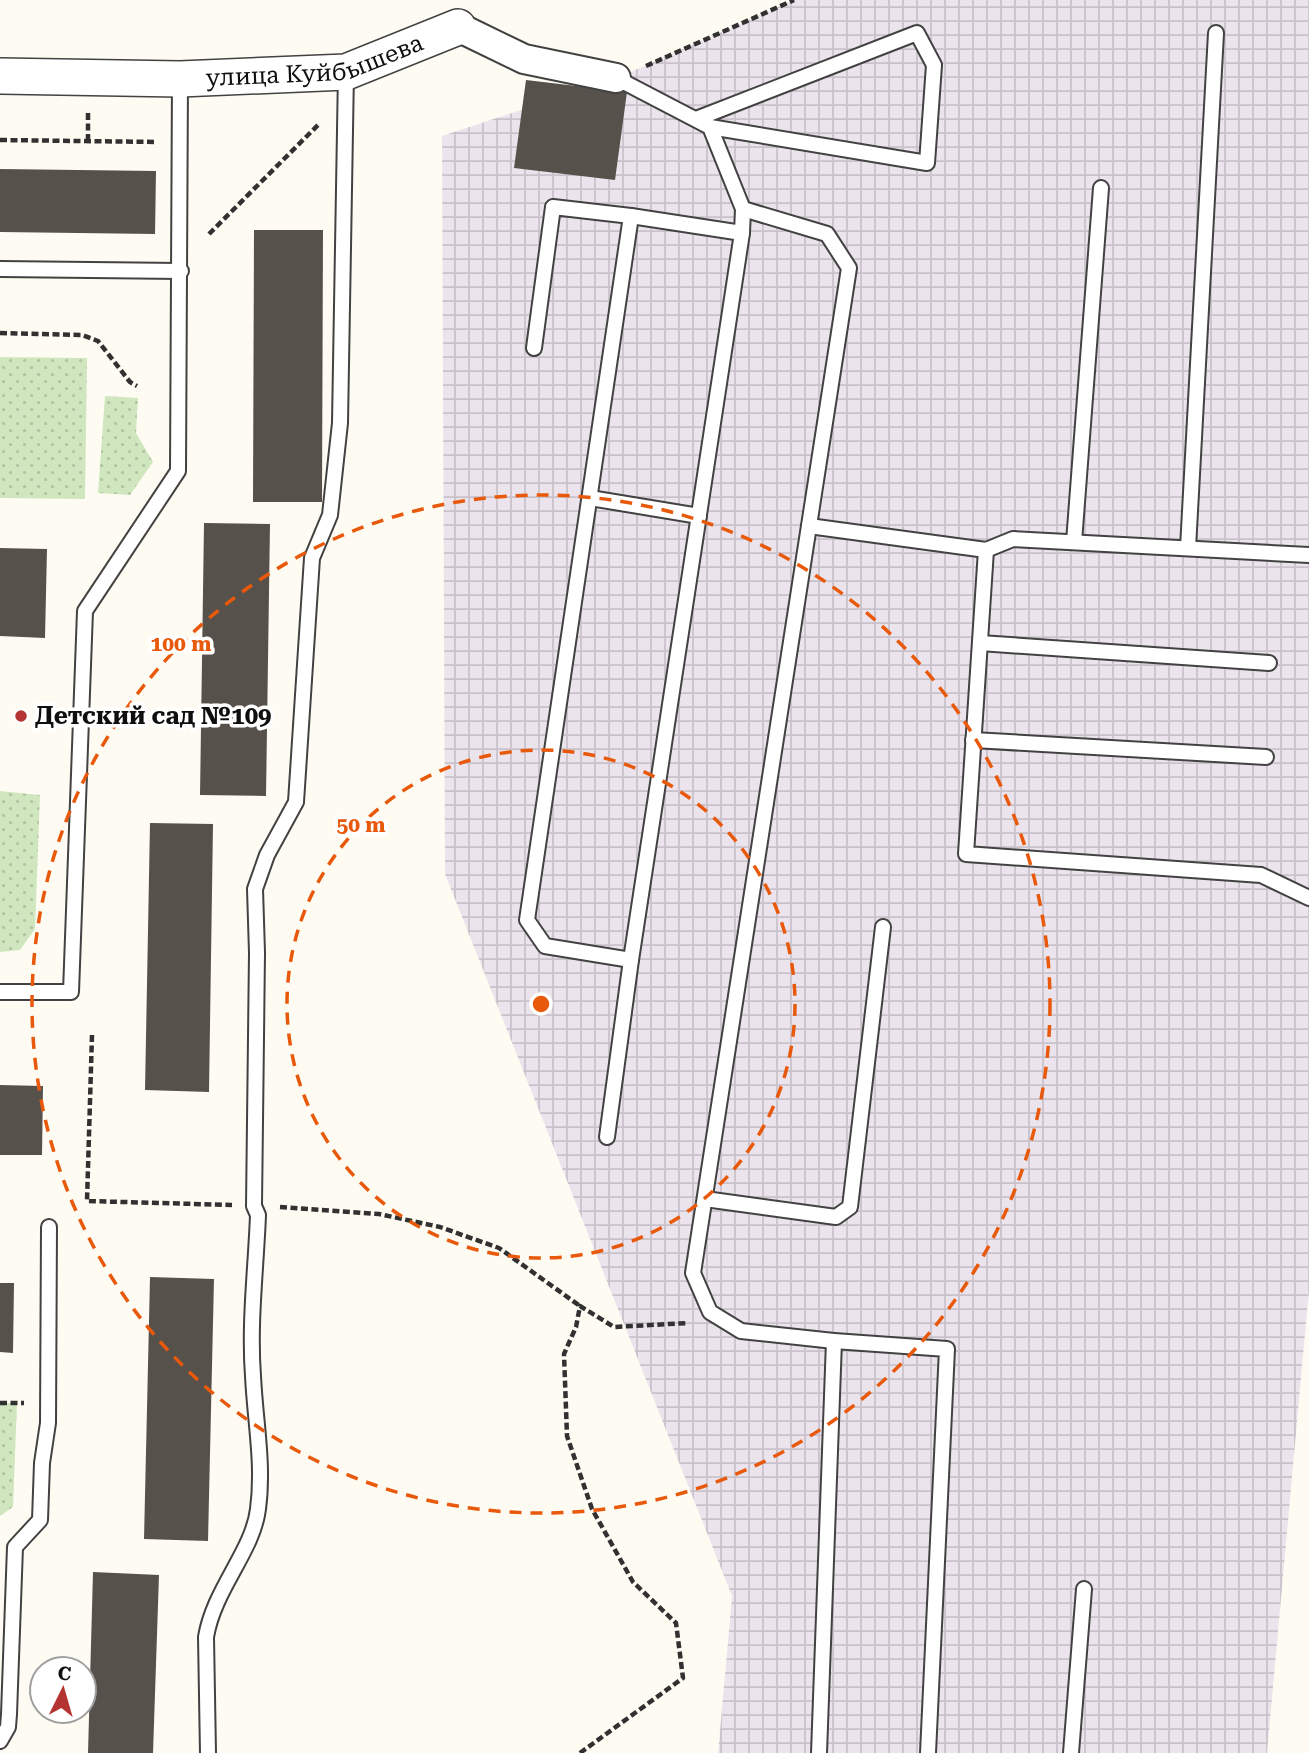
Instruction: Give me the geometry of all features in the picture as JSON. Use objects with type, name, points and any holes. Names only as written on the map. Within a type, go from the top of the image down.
[{"type":"street","name":"улица Куйбышева","points":[[0,76],[180,79],[346,72],[458,27],[524,59],[617,78]]},
{"type":"lane","points":[[617,78],[710,127],[927,163],[934,65],[917,33],[696,119]]},
{"type":"lane","points":[[1188,548],[1216,33]]},
{"type":"lane","points":[[208,1753],[206,1637],[209,1620],[218,1596],[250,1536],[258,1512],[260,1489],[259,1436],[253,1375],[258,1215],[254,1206],[256,889],[267,855],[296,802],[312,558],[330,514],[332,502],[340,423],[346,72]]},
{"type":"lane","points":[[0,992],[71,992],[85,611],[178,471],[180,79]]},
{"type":"lane","points":[[607,1137],[631,960],[742,233],[743,209],[710,127]]},
{"type":"lane","points":[[1074,542],[1101,188]]},
{"type":"lane","points":[[534,348],[553,207],[742,233]]},
{"type":"lane","points":[[743,209],[827,234],[849,268],[693,1273],[709,1312],[741,1331],[947,1349],[928,1753]]},
{"type":"lane","points":[[631,216],[527,920],[545,946],[631,960]]},
{"type":"lane","points":[[0,269],[181,271]]},
{"type":"lane","points":[[590,498],[698,516]]},
{"type":"lane","points":[[809,526],[986,550],[1013,539],[1309,555]]},
{"type":"lane","points":[[986,550],[966,854],[1261,875],[1309,898]]},
{"type":"lane","points":[[980,643],[1269,663]]},
{"type":"lane","points":[[974,740],[1266,757]]},
{"type":"lane","points":[[705,1199],[836,1217],[850,1207],[883,927]]},
{"type":"lane","points":[[0,1741],[8,1727],[15,1547],[40,1520],[42,1463],[48,1423],[49,1227]]},
{"type":"lane","points":[[819,1753],[834,1341]]},
{"type":"lane","points":[[1071,1753],[1084,1589]]},
{"type":"path","points":[[617,78],[794,0]]},
{"type":"path","points":[[88,102],[88,141]]},
{"type":"path","points":[[209,234],[324,119]]},
{"type":"path","points":[[0,140],[163,142]]},
{"type":"path","points":[[0,333],[82,335],[98,341],[130,382],[137,386]]},
{"type":"path","points":[[92,1035],[87,1201],[254,1206],[379,1214],[440,1227],[499,1248],[614,1327],[704,1322],[709,1312]]},
{"type":"path","points":[[580,1306],[576,1327],[564,1354],[567,1436],[592,1509],[633,1582],[676,1623],[683,1678],[580,1753]]},
{"type":"path","points":[[0,1403],[33,1403]]},
{"type":"shaded area","points":[[794,0],[1309,0],[1309,1290],[1267,1753],[718,1753],[732,1596],[445,874],[442,136],[617,78]]},
{"type":"green space","points":[[0,357],[87,358],[85,499],[0,498]]},
{"type":"green space","points":[[105,396],[138,398],[136,433],[153,462],[130,495],[98,493]]},
{"type":"green space","points":[[0,791],[40,795],[35,929],[20,950],[0,952]]},
{"type":"green space","points":[[0,1403],[17,1403],[13,1507],[0,1516]]},
{"type":"building","points":[[526,80],[627,92],[615,180],[514,168]]},
{"type":"building","points":[[0,169],[156,171],[155,234],[0,232]]},
{"type":"building","points":[[254,230],[323,230],[322,502],[253,502]]},
{"type":"building","points":[[204,523],[270,524],[266,796],[200,795]]},
{"type":"building","points":[[0,548],[47,549],[45,638],[0,636]]},
{"type":"building","points":[[150,823],[213,824],[209,1092],[145,1090]]},
{"type":"building","points":[[0,1085],[43,1086],[42,1155],[0,1155]]},
{"type":"building","points":[[150,1277],[214,1279],[208,1541],[144,1539]]},
{"type":"building","points":[[0,1283],[14,1283],[13,1353],[0,1352]]},
{"type":"building","points":[[93,1572],[159,1575],[153,1753],[88,1753],[89,1725],[98,1725],[98,1655],[91,1655]]},
{"type":"place","name":"Детский сад №109","points":[[21,716]]}]
